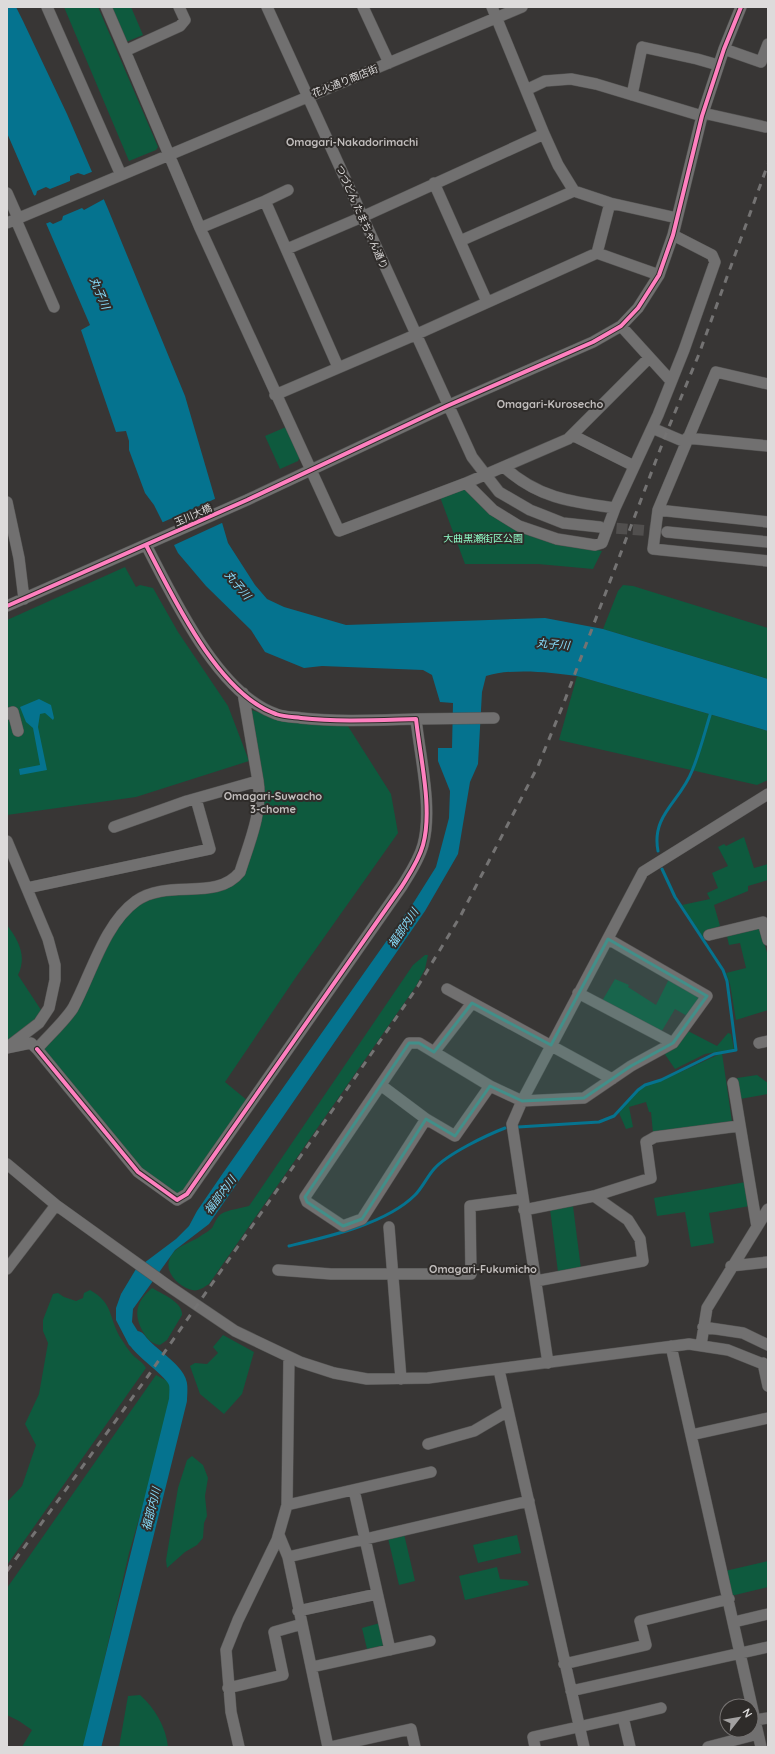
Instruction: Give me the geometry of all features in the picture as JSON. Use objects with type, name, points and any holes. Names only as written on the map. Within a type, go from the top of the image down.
[{"type":"street","points":[[47,7],[118,176]]},
{"type":"street","points":[[106,7],[200,228],[275,395],[339,531],[504,468],[568,439],[649,358]]},
{"type":"street","points":[[125,51],[180,26],[186,20],[179,7]]},
{"type":"street","name":"つづどん たまちゃん通り","points":[[267,7],[447,406],[472,458],[499,492],[530,510],[563,523],[600,527]]},
{"type":"street","points":[[362,7],[388,63]]},
{"type":"street","name":"花火通り商店街","points":[[14,220],[388,63],[495,12],[522,7]]},
{"type":"street","name":"玉川大橋","points":[[7,606],[247,500],[447,406],[593,342],[621,326],[638,308],[659,275],[673,235],[702,115],[724,49],[741,7]]},
{"type":"street","points":[[495,12],[544,134],[558,165],[574,191],[610,203],[677,218]]},
{"type":"street","points":[[724,49],[761,62],[768,44]]},
{"type":"street","points":[[632,95],[642,47],[698,59],[718,66]]},
{"type":"street","points":[[526,90],[545,81],[571,79],[596,84],[702,115],[765,127]]},
{"type":"street","points":[[287,249],[362,217],[544,134]]},
{"type":"street","points":[[434,183],[487,302]]},
{"type":"street","points":[[200,228],[288,190]]},
{"type":"street","points":[[460,241],[574,191]]},
{"type":"street","points":[[7,193],[14,220],[54,308]]},
{"type":"street","points":[[265,201],[338,367]]},
{"type":"street","points":[[597,253],[610,203]]},
{"type":"street","points":[[466,483],[493,510],[505,518],[535,532],[557,539],[595,545],[602,543],[615,508],[652,428],[671,381],[715,262],[712,255],[673,235]]},
{"type":"street","points":[[275,395],[415,335],[597,253],[659,275]]},
{"type":"street","points":[[621,326],[671,381]]},
{"type":"street","points":[[768,382],[716,372],[686,440],[658,510],[653,549],[768,561]]},
{"type":"street","points":[[652,428],[686,440],[768,446]]},
{"type":"street","points":[[572,435],[634,466]]},
{"type":"street","points":[[504,468],[532,489],[554,497],[574,502],[615,508]]},
{"type":"street","points":[[7,502],[12,546],[24,599]]},
{"type":"street","points":[[658,510],[768,522]]},
{"type":"street","points":[[667,532],[768,542]]},
{"type":"street","points":[[146,545],[176,605],[195,635],[242,694],[256,704],[277,715],[325,720],[494,718]]},
{"type":"street","points":[[37,1049],[72,1010],[110,931],[128,908],[148,894],[165,889],[218,887],[234,880],[240,872],[261,796],[242,694]]},
{"type":"street","points":[[7,714],[13,712],[18,731]]},
{"type":"street","points":[[7,1048],[31,1044],[37,1049],[138,1172],[177,1200],[187,1194],[402,886],[418,859],[426,832],[428,813],[416,720]]},
{"type":"street","points":[[114,827],[196,799],[258,782]]},
{"type":"street","points":[[548,1363],[512,1124],[522,1101],[578,993],[643,872],[768,794]]},
{"type":"street","points":[[27,888],[210,849],[196,799]]},
{"type":"street","points":[[7,841],[48,939],[55,965],[55,980],[49,1008],[39,1023],[7,1048]]},
{"type":"street","points":[[709,935],[763,922],[768,940]]},
{"type":"street","points":[[426,1119],[362,1219],[343,1226],[307,1202],[305,1197],[382,1086],[409,1043],[419,1043],[490,1086],[522,1101],[584,1098],[631,1066],[673,1043],[707,996],[608,939]]},
{"type":"street","points":[[447,990],[612,1079]]},
{"type":"street","points":[[578,993],[673,1043]]},
{"type":"street","points":[[434,1052],[472,1003]]},
{"type":"street","points":[[733,1083],[757,1227]]},
{"type":"street","points":[[382,1086],[426,1119],[455,1136],[490,1086]]},
{"type":"street","points":[[278,1270],[331,1274],[472,1274],[470,1206],[523,1204],[594,1196],[651,1178],[646,1142],[655,1137],[739,1126]]},
{"type":"street","points":[[7,1164],[56,1205],[170,1287],[235,1331],[289,1357],[334,1373],[367,1378],[401,1380],[499,1370],[671,1346],[701,1345],[728,1350],[765,1364],[768,1386]]},
{"type":"street","points":[[536,1281],[643,1261],[640,1239],[628,1220],[594,1196]]},
{"type":"street","points":[[7,1269],[56,1205]]},
{"type":"street","points":[[701,1345],[707,1308],[731,1266],[768,1209]]},
{"type":"street","points":[[389,1227],[401,1380]]},
{"type":"street","points":[[731,1266],[768,1262]]},
{"type":"street","points":[[703,1327],[743,1333],[768,1345]]},
{"type":"street","points":[[671,1346],[750,1698]]},
{"type":"street","points":[[239,1747],[228,1688],[226,1650],[238,1620],[279,1535],[287,1505],[289,1357]]},
{"type":"street","points":[[499,1370],[564,1664],[584,1747]]},
{"type":"street","points":[[428,1444],[474,1431],[508,1411]]},
{"type":"street","points":[[691,1435],[768,1418]]},
{"type":"street","points":[[287,1505],[431,1472]]},
{"type":"street","points":[[354,1490],[390,1650]]},
{"type":"street","points":[[288,1557],[529,1501]]},
{"type":"street","points":[[279,1535],[288,1557],[298,1611],[312,1667],[329,1747],[411,1729],[415,1747]]},
{"type":"street","points":[[298,1611],[377,1594]]},
{"type":"street","points":[[564,1664],[646,1645],[640,1621],[729,1599]]},
{"type":"street","points":[[734,1622],[768,1614]]},
{"type":"street","points":[[228,1688],[283,1675],[274,1632],[302,1624]]},
{"type":"street","points":[[312,1667],[430,1641]]},
{"type":"street","points":[[571,1691],[768,1648]]},
{"type":"street","points":[[535,1747],[533,1737],[661,1708]]},
{"type":"street","points":[[623,1717],[630,1747]]},
{"type":"street","points":[[708,1747],[743,1738]]},
{"type":"highlighted area","points":[[608,939],[707,996],[673,1043],[631,1066],[584,1098],[522,1101],[490,1086],[455,1136],[426,1119],[362,1219],[343,1226],[307,1202],[305,1197],[409,1043],[419,1043],[434,1052],[472,1003],[551,1045]]},
{"type":"green space","points":[[64,7],[98,7],[158,147],[156,150],[129,161]]},
{"type":"green space","points":[[111,7],[131,7],[143,35],[126,42]]},
{"type":"green space","points":[[286,427],[300,456],[298,461],[280,469],[265,436]]},
{"type":"green space","name":"大曲黒瀬街区公園","points":[[464,489],[547,540],[602,551],[593,569],[538,564],[465,564],[440,497]]},
{"type":"green space","points":[[125,567],[136,587],[140,585],[153,588],[178,632],[228,706],[249,761],[136,797],[7,815],[7,620]]},
{"type":"green space","points":[[623,585],[633,586],[768,628],[768,679],[603,629],[618,591]]},
{"type":"green space","points":[[577,676],[768,731],[768,780],[757,785],[559,740]]},
{"type":"green space","points":[[249,709],[277,719],[346,723],[391,794],[398,833],[296,977],[225,1082],[248,1101],[179,1197],[138,1171],[40,1049],[72,1013],[113,932],[125,915],[149,895],[228,886],[262,806]]},
{"type":"green space","points":[[744,837],[754,868],[768,864],[768,880],[748,886],[748,891],[714,905],[720,926],[705,932],[707,938],[704,941],[682,905],[710,899],[707,893],[718,888],[712,873],[728,866],[718,847],[724,844],[726,846]]},
{"type":"green space","points":[[7,925],[18,943],[22,955],[21,968],[18,975],[41,1010],[36,1021],[7,1043]]},
{"type":"green space","points":[[755,928],[760,929],[768,956],[768,1010],[736,1020],[730,984],[726,973],[746,968],[740,943],[729,945],[727,936]]},
{"type":"green space","points":[[425,955],[428,955],[425,969],[416,986],[209,1284],[201,1289],[194,1290],[188,1289],[175,1280],[169,1271],[168,1266],[174,1251],[211,1229],[217,1218],[222,1213],[249,1206],[413,965]]},
{"type":"green space","points":[[615,979],[629,985],[628,987],[656,1005],[669,979],[702,996],[687,1016],[675,1009],[660,1034],[602,1001]]},
{"type":"green space","points":[[688,1031],[717,1046],[728,1033],[731,1034],[734,1049],[705,1054],[675,1069],[664,1053]]},
{"type":"green space","points":[[722,1053],[732,1122],[653,1133],[651,1112],[649,1112],[646,1102],[629,1107],[633,1127],[626,1129],[619,1113],[639,1090]]},
{"type":"green space","points":[[757,1075],[768,1083],[768,1094],[740,1099],[737,1078]]},
{"type":"green space","points":[[746,1182],[750,1206],[709,1213],[714,1243],[691,1247],[685,1212],[657,1216],[654,1198]]},
{"type":"green space","points":[[573,1206],[581,1269],[558,1272],[550,1209]]},
{"type":"green space","points":[[152,1288],[176,1302],[182,1315],[167,1340],[160,1345],[150,1341],[146,1337],[140,1326],[137,1314],[139,1303]]},
{"type":"green space","points":[[90,1290],[104,1301],[123,1342],[131,1353],[146,1368],[7,1565],[7,1502],[22,1486],[36,1445],[25,1424],[39,1394],[48,1343],[43,1331],[43,1320],[53,1294],[58,1293],[64,1297],[76,1301],[83,1298],[84,1293]]},
{"type":"green space","points":[[223,1335],[254,1352],[242,1394],[224,1414],[200,1394],[190,1366],[195,1363],[207,1364],[218,1353],[213,1347]]},
{"type":"green space","points":[[156,1375],[169,1382],[174,1399],[129,1553],[84,1747],[22,1747],[32,1730],[7,1715],[7,1588]]},
{"type":"green space","points":[[192,1456],[203,1465],[208,1478],[205,1496],[207,1516],[204,1523],[203,1538],[197,1545],[185,1552],[167,1568],[166,1560],[178,1488],[187,1460]]},
{"type":"green space","points":[[404,1534],[415,1581],[399,1585],[388,1538]]},
{"type":"green space","points":[[517,1535],[521,1553],[478,1563],[473,1545]]},
{"type":"green space","points":[[768,1561],[768,1587],[731,1596],[725,1571]]},
{"type":"green space","points":[[497,1567],[500,1579],[527,1581],[529,1585],[465,1600],[459,1576]]},
{"type":"green space","points":[[380,1623],[385,1645],[367,1649],[362,1628]]},
{"type":"green space","points":[[140,1695],[159,1718],[165,1732],[168,1747],[119,1747],[128,1696]]},
{"type":"water","name":"丸子川","points":[[7,7],[16,7],[23,21],[67,114],[108,209],[185,396],[228,543],[255,585],[267,599],[284,607],[346,625],[545,618],[603,629],[768,679],[768,731],[577,676],[519,671],[486,676],[482,692],[478,764],[470,782],[458,854],[425,911],[209,1224],[175,1250],[133,1309],[132,1322],[149,1346],[159,1351],[151,1362],[129,1345],[116,1320],[116,1308],[121,1294],[136,1269],[176,1239],[189,1226],[197,1211],[223,1173],[414,902],[436,867],[449,818],[450,791],[438,761],[438,748],[452,748],[453,703],[440,702],[432,675],[423,670],[322,666],[304,668],[265,652],[251,630],[206,586],[178,553],[154,505],[145,493],[129,450],[129,441],[126,431],[116,432],[81,330],[90,325],[7,133]]},
{"type":"water","points":[[39,699],[51,705],[54,718],[53,720],[45,713],[40,714],[38,727],[47,770],[20,775],[19,769],[40,765],[33,728],[26,722],[20,707]]},
{"type":"pier","points":[[94,171],[106,198],[84,210],[82,208],[63,216],[62,220],[53,224],[50,222],[45,224],[33,196],[36,195],[37,191],[46,187],[50,189],[70,181],[70,176],[78,173],[84,175]]},
{"type":"pier","points":[[217,498],[224,522],[172,546],[161,523]]},
{"type":"waterway","points":[[658,851],[657,838],[659,828],[668,809],[681,792],[692,771],[711,712]]},
{"type":"waterway","points":[[518,1127],[599,1122],[614,1116],[638,1090],[645,1085],[661,1080],[714,1054],[736,1050],[727,981],[723,970],[675,897],[662,869]]},
{"type":"waterway","points":[[289,1246],[338,1234],[372,1222],[388,1214],[403,1205],[415,1195],[434,1169],[448,1157],[478,1140],[505,1128]]},
{"type":"waterway","name":"福部内川","points":[[92,1747],[178,1400],[178,1384],[172,1373],[137,1340]]},
{"type":"tunnel","points":[[600,527],[665,532]]},
{"type":"railway","points":[[7,1571],[148,1376],[334,1108],[418,986],[461,915],[538,766],[563,705],[666,434],[699,354],[768,164]]},
{"type":"cycle path","points":[[7,606],[247,500],[447,406],[593,342],[621,326],[638,308],[659,275],[673,235],[702,116],[724,49],[741,7]]},
{"type":"cycle path","points":[[37,1049],[138,1172],[177,1200],[187,1194],[402,886],[417,861],[423,845],[427,815],[425,783],[416,719],[344,720],[292,717],[276,714],[255,703],[235,686],[216,665],[199,642],[146,545]]},
{"type":"district","name":"Omagari-Nakadorimachi","points":[[352,142]]},
{"type":"district","name":"Omagari-Kurosecho","points":[[550,404]]},
{"type":"district","name":"Omagari-Suwacho 3-chome","points":[[273,802]]},
{"type":"district","name":"Omagari-Fukumicho","points":[[483,1269]]}]
